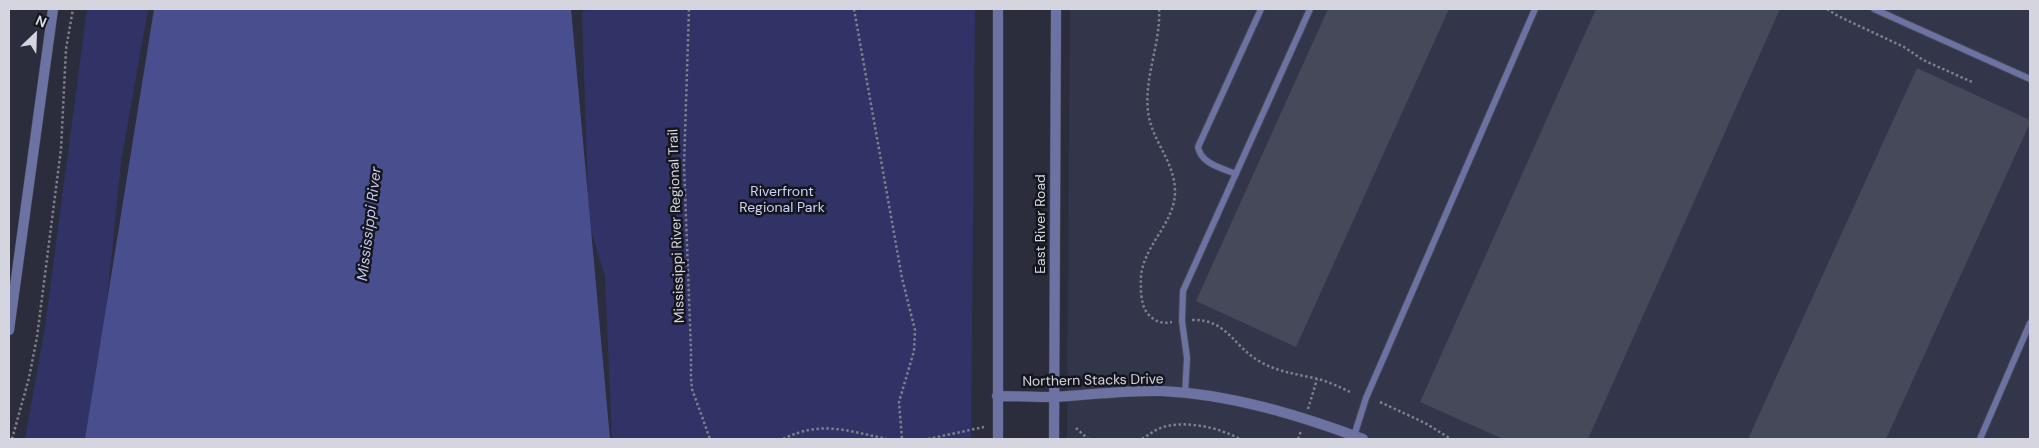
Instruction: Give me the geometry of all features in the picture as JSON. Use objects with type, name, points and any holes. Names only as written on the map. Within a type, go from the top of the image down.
[{"type":"street","points":[[9,330],[53,9]]},
{"type":"street","points":[[998,9],[998,439]]},
{"type":"street","name":"East River Road","points":[[1054,439],[1056,9]]},
{"type":"street","name":"Northern Stacks Drive","points":[[997,396],[1054,396],[1121,391],[1185,394],[1260,406],[1359,438]]},
{"type":"lane","points":[[1236,174],[1204,160],[1199,154],[1198,147],[1261,9]]},
{"type":"lane","points":[[1185,394],[1187,358],[1182,321],[1183,291],[1310,9]]},
{"type":"lane","points":[[1359,438],[1366,398],[1535,9]]},
{"type":"lane","points":[[1874,9],[2030,79]]},
{"type":"lane","points":[[1980,439],[2030,323]]},
{"type":"path","points":[[12,439],[29,378],[36,337],[61,148],[66,49],[73,9]]},
{"type":"path","name":"Mississippi River Regional Trail","points":[[689,9],[684,165],[691,377],[692,389],[710,439]]},
{"type":"path","points":[[854,9],[902,278],[916,330],[914,351],[899,402],[902,439]]},
{"type":"path","points":[[1159,9],[1159,25],[1148,88],[1148,111],[1152,127],[1172,170],[1175,196],[1165,225],[1145,260],[1141,274],[1141,285],[1143,308],[1148,315],[1158,322],[1172,322]]},
{"type":"path","points":[[1826,9],[1904,47],[1923,60],[1972,82]]},
{"type":"path","points":[[1188,320],[1203,320],[1214,323],[1224,329],[1258,361],[1280,371],[1317,379],[1350,392]]},
{"type":"path","points":[[1309,406],[1317,379]]},
{"type":"path","points":[[1380,402],[1426,423],[1451,439]]},
{"type":"path","points":[[1142,439],[1154,430],[1176,425],[1220,431],[1240,439]]},
{"type":"path","points":[[783,439],[803,431],[823,427],[854,431],[887,439]]},
{"type":"path","points":[[928,439],[984,427]]},
{"type":"path","points":[[1076,428],[1088,439]]},
{"type":"shaded area","points":[[1070,9],[2030,9],[2030,439],[1067,439]]},
{"type":"green space","points":[[87,9],[148,9],[121,162],[93,439],[25,439],[45,327]]},
{"type":"green space","name":"Riverfront Regional Park","points":[[587,9],[975,9],[971,439],[612,439],[605,276],[589,224],[582,13]]},
{"type":"water","name":"Mississippi River","points":[[154,9],[571,9],[610,439],[85,439]]},
{"type":"building","points":[[1328,9],[1449,9],[1296,347],[1196,301]]},
{"type":"building","points":[[1596,9],[1780,9],[1588,439],[1503,439],[1420,402]]},
{"type":"building","points":[[1917,68],[2030,120],[2030,123],[1886,439],[1748,439]]}]
